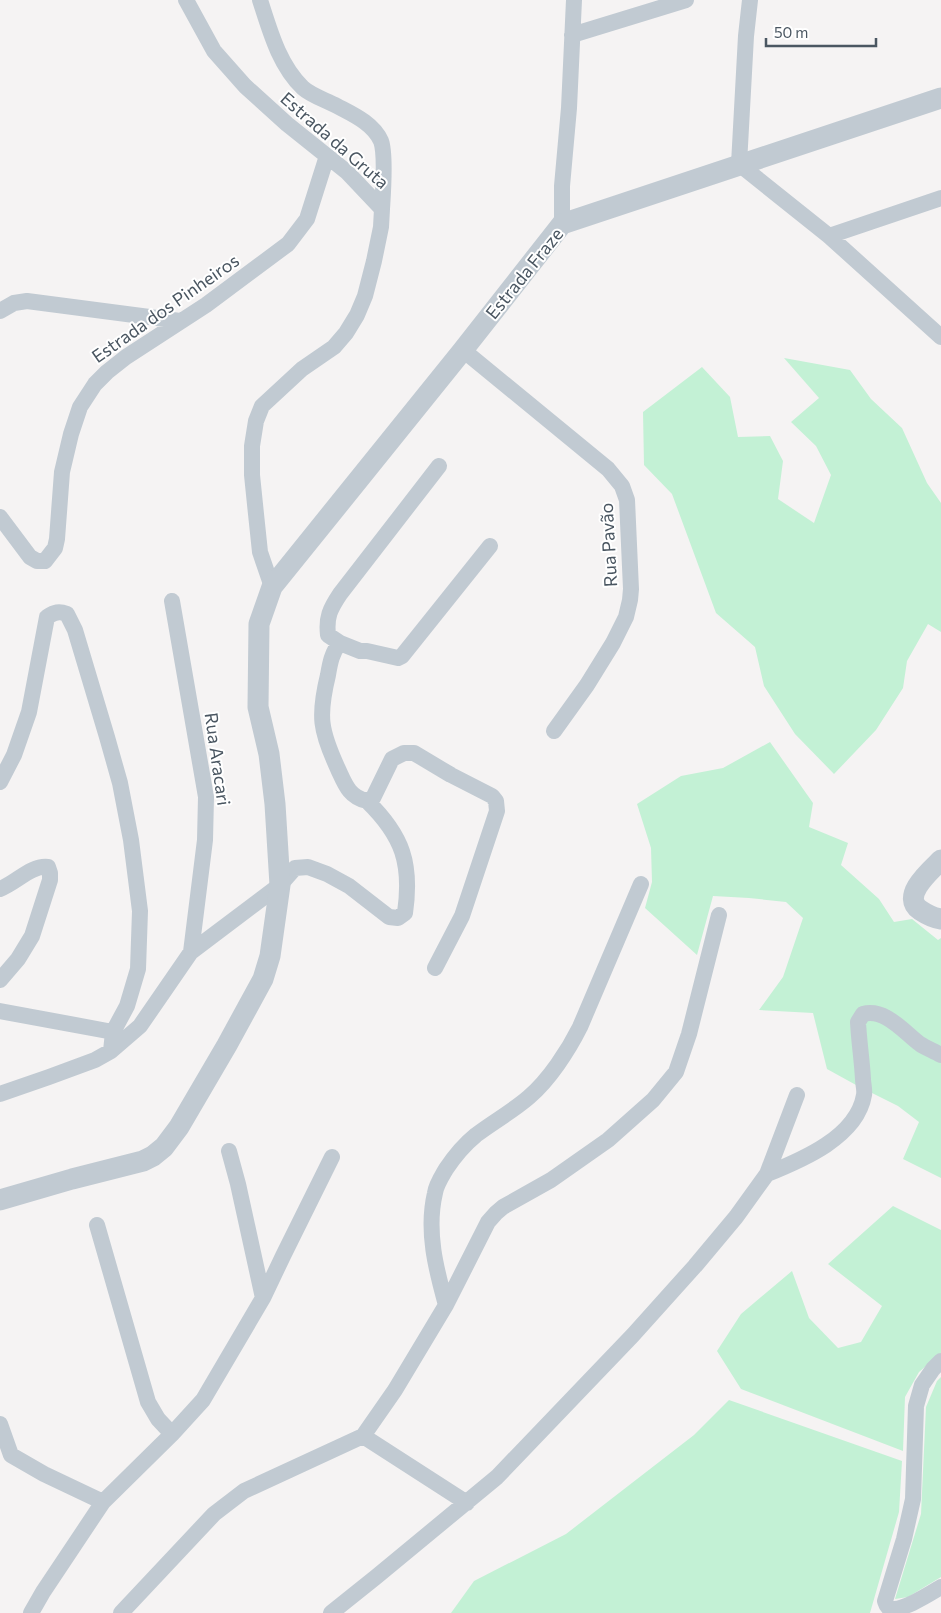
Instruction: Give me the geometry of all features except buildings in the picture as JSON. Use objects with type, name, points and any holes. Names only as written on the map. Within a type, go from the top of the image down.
[{"type":"street","name":"Estrada da Gruta","points":[[186,0],[214,51],[245,86],[287,124],[347,172],[382,209],[381,227],[374,262],[357,315],[346,333],[334,347],[302,369],[262,406],[256,421],[252,446],[252,475],[260,552],[272,586]]},
{"type":"street","points":[[260,0],[274,44],[290,74],[305,89],[358,117],[370,127],[381,141],[383,157],[382,209]]},
{"type":"street","points":[[562,224],[562,186],[569,108],[574,0]]},
{"type":"street","points":[[572,35],[686,0]]},
{"type":"street","points":[[750,0],[746,36],[739,164],[830,236],[941,337]]},
{"type":"street","name":"Estrada Fraze","points":[[272,586],[463,350],[562,224],[941,98]]},
{"type":"street","name":"Estrada dos Pinheiros","points":[[0,517],[30,557],[37,561],[45,561],[55,548],[57,539],[62,472],[71,434],[80,407],[95,384],[106,372],[126,357],[206,305],[288,244],[307,219],[326,156]]},
{"type":"street","points":[[830,236],[941,198]]},
{"type":"street","points":[[0,311],[14,303],[27,301],[180,322]]},
{"type":"street","name":"Rua Pavão","points":[[463,350],[608,469],[622,486],[627,500],[632,588],[626,617],[613,643],[587,685],[554,731]]},
{"type":"street","points":[[439,466],[330,608],[326,622],[328,635],[340,643],[360,651],[398,658],[402,656],[490,546]]},
{"type":"street","points":[[0,1200],[144,1160],[153,1156],[164,1147],[179,1127],[228,1044],[263,979],[270,956],[280,886],[276,804],[270,754],[258,707],[259,624],[272,586]]},
{"type":"street","name":"Rua Aracari","points":[[172,601],[206,797],[205,840],[191,952]]},
{"type":"street","points":[[0,782],[14,755],[29,712],[47,617],[59,612],[67,614],[75,630],[120,783],[131,840],[139,902],[140,940],[138,970],[127,1006],[113,1032],[111,1051]]},
{"type":"street","points":[[0,1094],[95,1060],[111,1051],[140,1026],[191,952],[280,886],[295,868],[308,867],[327,874],[349,886],[389,917],[398,918],[405,913],[407,884],[401,845],[381,814],[367,801],[355,797],[348,791],[328,747],[321,721],[322,698],[334,651],[340,643]]},
{"type":"street","points":[[367,801],[373,798],[392,759],[404,753],[414,754],[492,796],[496,801],[497,811],[462,916],[435,968]]},
{"type":"street","points":[[941,860],[924,877],[915,890],[913,901],[915,907],[928,915],[941,919]]},
{"type":"street","points":[[0,889],[40,867],[48,867],[50,869],[50,880],[32,936],[18,959],[0,980]]},
{"type":"street","points":[[446,1305],[438,1276],[432,1239],[432,1211],[435,1191],[452,1160],[474,1136],[529,1097],[570,1047],[641,884]]},
{"type":"street","points":[[121,1613],[214,1514],[244,1491],[363,1436],[395,1390],[446,1305],[488,1222],[496,1213],[551,1180],[608,1140],[653,1100],[676,1072],[689,1034],[719,915]]},
{"type":"street","points":[[0,1011],[113,1032]]},
{"type":"street","points":[[767,1174],[799,1160],[829,1143],[844,1131],[856,1117],[864,1094],[858,1022],[863,1014],[871,1012],[884,1015],[922,1045],[941,1055]]},
{"type":"street","points":[[331,1613],[467,1504],[497,1477],[633,1335],[696,1266],[736,1217],[767,1174],[797,1095]]},
{"type":"street","points":[[229,1151],[263,1298]]},
{"type":"street","points":[[31,1613],[103,1502],[172,1434],[203,1400],[263,1298],[332,1157]]},
{"type":"street","points":[[97,1225],[148,1402],[158,1419],[172,1434]]},
{"type":"street","points":[[941,1361],[922,1385],[916,1406],[913,1499],[904,1539],[885,1601],[887,1607],[897,1608],[911,1604],[941,1588]]},
{"type":"street","points":[[0,1424],[6,1452],[44,1474],[103,1502]]},
{"type":"street","points":[[363,1436],[467,1504]]},
{"type":"green space","points":[[784,358],[850,370],[871,399],[902,428],[927,483],[941,503],[941,632],[928,624],[907,661],[903,688],[876,730],[834,774],[795,734],[764,686],[755,647],[716,613],[672,494],[644,465],[643,412],[702,367],[730,397],[738,437],[770,436],[783,461],[778,499],[814,523],[831,475],[816,446],[791,422],[819,398]]},
{"type":"green space","points":[[770,742],[813,803],[809,827],[848,843],[841,865],[879,899],[894,922],[912,919],[938,940],[941,938],[941,1178],[903,1159],[919,1122],[898,1106],[827,1069],[813,1013],[759,1010],[783,977],[803,918],[786,902],[713,896],[697,955],[645,908],[652,882],[651,848],[637,804],[681,776],[723,768]]},
{"type":"green space","points":[[893,1206],[941,1230],[941,1353],[919,1372],[905,1397],[903,1451],[741,1389],[717,1351],[741,1314],[792,1271],[809,1318],[838,1348],[861,1342],[882,1306],[828,1264]]},
{"type":"green space","points":[[941,1377],[941,1577],[908,1597],[895,1599],[921,1514],[926,1407],[937,1381]]},
{"type":"green space","points":[[729,1400],[902,1461],[899,1512],[870,1613],[451,1613],[474,1581],[566,1534],[694,1435]]}]
